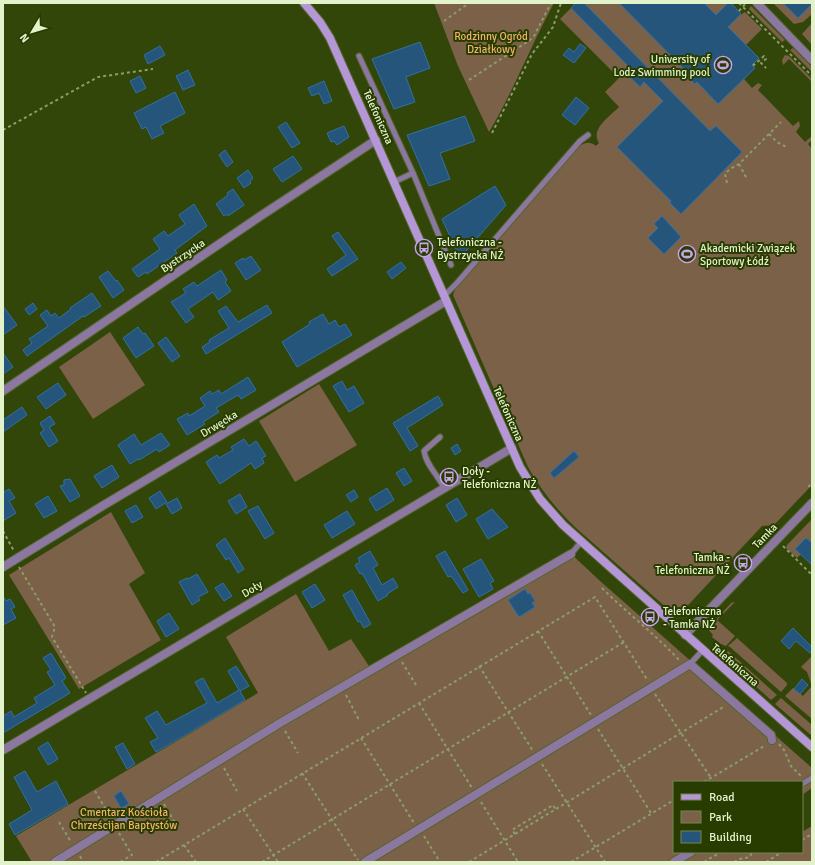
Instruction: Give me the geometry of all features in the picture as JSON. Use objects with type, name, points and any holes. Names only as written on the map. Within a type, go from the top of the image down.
[{"type":"street","name":"Telefoniczna","points":[[304,3],[320,22],[330,38],[512,448],[525,476],[540,499],[563,525],[581,542],[702,651],[812,747]]},
{"type":"street","points":[[757,3],[812,60]]},
{"type":"street","name":"Bystrzycka","points":[[3,391],[259,217],[376,140]]},
{"type":"street","name":"Drwęcka","points":[[3,567],[445,299]]},
{"type":"street","name":"Doły","points":[[3,750],[512,448]]},
{"type":"street","name":"Tamka","points":[[685,635],[812,503]]},
{"type":"street","points":[[55,862],[280,723],[571,554]]},
{"type":"street","points":[[365,862],[688,665],[733,701],[771,735],[772,740]]},
{"type":"street","points":[[674,862],[688,853]]},
{"type":"lane","points":[[359,56],[413,173],[451,265]]},
{"type":"lane","points":[[445,299],[457,283],[580,141],[588,135]]},
{"type":"lane","points":[[394,182],[413,173]]},
{"type":"lane","points":[[440,437],[424,451],[428,463],[444,488]]},
{"type":"lane","points":[[571,554],[581,542]]},
{"type":"lane","points":[[688,665],[702,651]]},
{"type":"path","points":[[444,21],[469,3]]},
{"type":"path","points":[[469,80],[530,40],[534,36],[551,3]]},
{"type":"path","points":[[492,133],[532,54],[553,27],[561,3]]},
{"type":"path","points":[[739,3],[812,76]]},
{"type":"path","points":[[738,11],[746,3]]},
{"type":"path","points":[[753,64],[754,65],[764,56],[766,59],[761,63],[766,68]]},
{"type":"path","points":[[3,130],[98,77],[153,69]]},
{"type":"path","points":[[727,183],[725,174],[739,164],[781,122]]},
{"type":"path","points":[[769,134],[777,142],[788,148]]},
{"type":"path","points":[[739,164],[748,179]]},
{"type":"path","points":[[810,487],[809,486],[812,483]]},
{"type":"path","points":[[3,531],[17,559],[20,570],[55,626],[52,637],[89,698]]},
{"type":"path","points":[[777,540],[812,575]]},
{"type":"path","points":[[602,588],[623,609],[688,665]]},
{"type":"path","points":[[156,862],[595,597]]},
{"type":"path","points":[[262,862],[624,642]]},
{"type":"path","points":[[398,654],[416,685]]},
{"type":"path","points":[[341,687],[360,720]]},
{"type":"path","points":[[469,862],[733,701]]},
{"type":"path","points":[[419,703],[518,862]]},
{"type":"path","points":[[280,723],[298,753]]},
{"type":"path","points":[[361,738],[440,862]]},
{"type":"path","points":[[706,781],[772,740],[776,740],[784,750],[791,766],[802,778],[810,780]]},
{"type":"path","points":[[219,760],[237,791]]},
{"type":"path","points":[[302,773],[360,862]]},
{"type":"path","points":[[95,791],[132,855],[120,862]]},
{"type":"path","points":[[160,796],[178,828]]},
{"type":"path","points":[[571,862],[673,801]]},
{"type":"path","points":[[515,834],[512,830],[518,825],[553,805],[556,810]]},
{"type":"path","points":[[243,809],[278,862]]},
{"type":"path","points":[[803,839],[812,834]]},
{"type":"path","points":[[184,845],[196,862]]},
{"type":"path","points":[[704,862],[719,853]]},
{"type":"path","points":[[734,862],[750,857],[752,853]]},
{"type":"path","points":[[767,862],[780,853]]},
{"type":"green space","name":"Rodzinny Ogród Działkowy","points":[[434,3],[554,3],[489,132],[458,66]]},
{"type":"green space","points":[[576,3],[726,3],[739,16],[745,12],[762,29],[746,45],[759,58],[752,65],[755,68],[744,79],[752,88],[758,83],[762,85],[758,90],[793,126],[799,121],[800,126],[796,132],[805,142],[812,136],[812,140],[808,144],[812,149],[812,485],[774,525],[762,526],[677,617],[576,528],[562,514],[538,484],[528,467],[453,295],[456,287],[577,148],[586,143],[591,143],[596,146],[599,143],[597,133],[599,128],[602,123],[619,107],[605,92],[619,78],[560,19]]},
{"type":"green space","points":[[773,3],[812,4],[812,14],[803,22],[794,24]]},
{"type":"green space","points":[[751,6],[785,40],[782,42],[749,9]]},
{"type":"green space","points":[[812,23],[812,45],[802,34]]},
{"type":"green space","points":[[793,48],[812,67],[812,72],[790,50]]},
{"type":"green space","points":[[785,55],[789,56],[812,79],[812,82],[789,59],[783,65],[782,60]]},
{"type":"green space","points":[[110,332],[145,385],[93,419],[59,367]]},
{"type":"green space","points":[[319,384],[357,445],[295,482],[259,421]]},
{"type":"green space","points":[[111,512],[145,573],[129,584],[161,640],[79,689],[9,575]]},
{"type":"green space","points":[[812,519],[812,543],[806,538],[795,549],[801,554],[797,558],[786,548],[787,545]]},
{"type":"green space","name":"Cmentarz Kościoła Chrześcijan Baptystów","points":[[568,551],[812,768],[812,788],[803,794],[803,781],[673,781],[673,853],[803,853],[803,831],[812,826],[812,862],[32,862],[16,836],[258,693],[226,637],[296,594],[329,651],[351,639],[369,666]]},
{"type":"green space","points":[[735,602],[717,620],[735,636],[726,646],[712,637],[713,635],[708,629],[731,603]]},
{"type":"green space","points":[[737,638],[787,683],[781,692],[728,646]]},
{"type":"green space","points":[[728,651],[777,695],[771,700],[730,664],[732,662],[724,655]]},
{"type":"green space","points":[[812,656],[812,686],[807,672],[801,667]]},
{"type":"green space","points":[[812,686],[812,719],[785,696],[793,688],[803,696]]},
{"type":"green space","points":[[781,698],[812,725],[812,736],[775,704]]},
{"type":"building","points":[[576,3],[584,3],[710,131],[716,126],[742,152],[681,214],[670,203],[671,201],[617,147],[663,101],[644,82],[640,87],[627,74],[631,69],[571,8]]},
{"type":"building","points":[[619,3],[704,3],[716,15],[728,3],[731,3],[741,14],[728,27],[759,58],[752,65],[755,68],[718,104],[697,82],[695,84],[688,77],[690,75]]},
{"type":"building","points":[[783,3],[812,3],[812,4],[798,18]]},
{"type":"building","points":[[420,42],[430,68],[406,77],[415,102],[394,109],[372,59]]},
{"type":"building","points":[[580,44],[586,48],[574,63],[563,55],[569,48],[574,52]]},
{"type":"building","points":[[160,46],[165,55],[148,64],[144,55]]},
{"type":"building","points":[[188,70],[195,85],[183,90],[176,76]]},
{"type":"building","points":[[140,76],[146,88],[136,93],[130,81]]},
{"type":"building","points":[[324,81],[332,101],[324,104],[319,93],[312,96],[308,88]]},
{"type":"building","points":[[175,92],[185,113],[160,126],[164,133],[152,139],[146,127],[142,129],[134,113]]},
{"type":"building","points":[[576,97],[589,108],[575,125],[562,115]]},
{"type":"building","points":[[465,116],[475,141],[440,153],[450,179],[429,186],[407,135]]},
{"type":"building","points":[[286,122],[300,143],[292,148],[278,127]]},
{"type":"building","points":[[344,126],[349,137],[337,145],[334,141],[331,142],[327,133]]},
{"type":"building","points":[[225,150],[233,162],[227,167],[219,155]]},
{"type":"building","points":[[293,156],[302,169],[282,182],[273,169]]},
{"type":"building","points":[[248,170],[253,178],[250,181],[251,183],[244,188],[237,178]]},
{"type":"building","points":[[495,186],[506,205],[460,258],[442,219]]},
{"type":"building","points":[[233,189],[244,205],[228,216],[227,214],[224,216],[216,204]]},
{"type":"building","points":[[194,204],[207,226],[175,250],[177,253],[147,274],[146,272],[138,277],[132,269],[160,249],[153,239],[164,231],[168,236],[185,224],[179,215]]},
{"type":"building","points":[[662,216],[681,237],[664,254],[648,238],[658,228],[654,224]]},
{"type":"building","points":[[338,232],[358,259],[332,276],[327,269],[346,255],[332,236]]},
{"type":"building","points":[[251,256],[261,270],[246,280],[235,263],[243,258],[244,260]]},
{"type":"building","points":[[401,262],[406,268],[392,279],[387,272]]},
{"type":"building","points":[[221,270],[227,280],[225,282],[231,291],[218,300],[213,292],[188,309],[194,317],[186,323],[171,302],[186,293],[183,289],[194,282],[197,286]]},
{"type":"building","points":[[108,271],[124,290],[113,298],[99,277]]},
{"type":"building","points":[[92,293],[101,306],[84,317],[83,316],[27,356],[23,350],[32,343],[29,339],[48,326],[40,315],[47,310],[51,316],[55,313],[59,318],[71,309],[70,308]]},
{"type":"building","points":[[33,303],[37,309],[29,315],[25,309]]},
{"type":"building","points":[[267,305],[272,313],[206,354],[202,347],[210,342],[209,340],[229,328],[218,311],[226,306],[238,322]]},
{"type":"building","points":[[3,306],[17,325],[3,335]]},
{"type":"building","points":[[323,314],[329,324],[335,320],[339,327],[345,324],[352,335],[297,367],[282,342],[310,324],[309,322]]},
{"type":"building","points":[[138,327],[143,334],[145,333],[154,346],[136,358],[123,338]]},
{"type":"building","points":[[166,337],[180,356],[172,362],[158,343]]},
{"type":"building","points":[[3,353],[13,367],[3,374]]},
{"type":"building","points":[[248,377],[256,390],[241,399],[238,395],[216,408],[219,412],[203,422],[205,424],[187,435],[177,419],[188,413],[189,416],[205,406],[200,398],[210,391],[212,394],[219,390],[221,394]]},
{"type":"building","points":[[342,381],[347,390],[354,386],[364,403],[349,412],[333,386]]},
{"type":"building","points":[[58,383],[66,395],[46,409],[37,397]]},
{"type":"building","points":[[438,396],[443,405],[407,428],[418,446],[410,451],[393,423]]},
{"type":"building","points":[[22,407],[27,415],[3,432],[3,420]]},
{"type":"building","points":[[50,416],[55,424],[49,427],[58,441],[49,447],[40,433],[44,430],[40,423]]},
{"type":"building","points":[[161,433],[170,445],[159,452],[157,449],[130,464],[118,445],[134,434],[141,445]]},
{"type":"building","points":[[244,439],[249,446],[256,441],[266,456],[262,458],[264,463],[255,469],[251,463],[220,484],[206,462],[217,455],[219,458],[233,450],[231,447]]},
{"type":"building","points":[[457,444],[461,451],[455,455],[451,448]]},
{"type":"building","points":[[574,451],[579,457],[554,478],[550,473]]},
{"type":"building","points":[[112,465],[119,477],[102,488],[94,476]]},
{"type":"building","points":[[404,468],[412,481],[404,486],[396,473]]},
{"type":"building","points":[[70,479],[80,496],[70,502],[60,486],[64,485],[64,480]]},
{"type":"building","points":[[387,488],[394,500],[376,511],[369,499]]},
{"type":"building","points":[[9,489],[15,498],[9,501],[16,513],[3,521],[3,491],[4,492]]},
{"type":"building","points":[[354,490],[358,497],[351,502],[346,495]]},
{"type":"building","points":[[160,491],[167,502],[156,509],[149,498]]},
{"type":"building","points":[[240,494],[247,507],[236,514],[228,501]]},
{"type":"building","points":[[48,496],[57,511],[44,518],[35,504]]},
{"type":"building","points":[[177,498],[182,508],[172,514],[166,504]]},
{"type":"building","points":[[457,498],[467,515],[456,522],[446,505]]},
{"type":"building","points":[[136,505],[143,517],[132,523],[125,511]]},
{"type":"building","points":[[258,506],[274,533],[265,539],[248,511]]},
{"type":"building","points":[[492,509],[508,527],[488,539],[476,519]]},
{"type":"building","points":[[347,511],[355,524],[332,538],[324,525]]},
{"type":"building","points":[[225,538],[244,569],[238,573],[229,558],[226,560],[216,545]]},
{"type":"building","points":[[806,538],[812,543],[812,565],[795,549]]},
{"type":"building","points":[[370,551],[378,565],[373,568],[382,585],[393,578],[398,587],[378,601],[362,573],[360,574],[355,565],[360,562],[358,558]]},
{"type":"building","points":[[445,551],[468,590],[463,593],[451,576],[448,577],[436,556]]},
{"type":"building","points":[[481,559],[494,581],[490,583],[493,589],[479,597],[463,569]]},
{"type":"building","points":[[197,574],[208,592],[198,597],[200,600],[192,605],[179,582]]},
{"type":"building","points":[[223,583],[232,596],[224,601],[215,588]]},
{"type":"building","points":[[315,584],[325,600],[312,608],[302,592]]},
{"type":"building","points":[[525,589],[528,594],[530,593],[535,601],[532,603],[535,607],[519,617],[508,600]]},
{"type":"building","points":[[352,590],[371,624],[364,628],[360,621],[358,622],[343,595]]},
{"type":"building","points":[[3,596],[6,601],[10,599],[15,607],[11,609],[16,618],[3,625]]},
{"type":"building","points":[[169,613],[179,629],[166,637],[157,621]]},
{"type":"building","points":[[793,628],[812,647],[812,651],[810,653],[796,641],[789,649],[781,641]]},
{"type":"building","points":[[51,653],[66,678],[62,681],[70,693],[3,733],[3,716],[11,711],[14,717],[37,703],[34,698],[55,685],[47,672],[51,670],[43,658]]},
{"type":"building","points":[[236,666],[249,686],[240,691],[245,700],[156,752],[150,742],[158,738],[145,718],[157,711],[166,725],[207,703],[195,682],[203,678],[217,703],[239,690],[228,671]]},
{"type":"building","points":[[802,679],[808,685],[800,694],[794,689]]},
{"type":"building","points":[[48,742],[58,759],[48,765],[38,748]]},
{"type":"building","points":[[123,743],[135,764],[127,769],[115,747]]},
{"type":"building","points":[[25,771],[37,792],[56,781],[68,804],[15,835],[9,824],[32,810],[14,777]]},
{"type":"building","points":[[121,791],[129,804],[121,808],[114,796]]},
{"type":"place","name":"University of Lodz Swimming pool","points":[[723,65]]},
{"type":"place","name":"Telefoniczna - Bystrzycka NŻ","points":[[424,248]]},
{"type":"place","name":"Akademicki Związek Sportowy Łódź","points":[[687,254]]},
{"type":"place","name":"Doły - Telefoniczna NŻ","points":[[449,477]]},
{"type":"place","name":"Tamka - Telefoniczna NŻ","points":[[743,563]]},
{"type":"place","name":"Telefoniczna - Tamka NŻ","points":[[650,617]]}]
